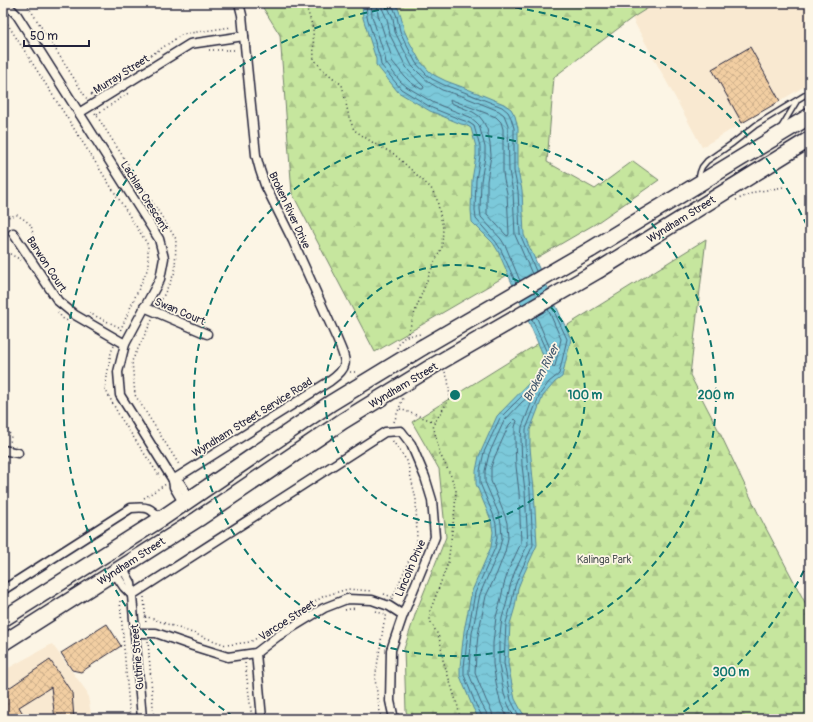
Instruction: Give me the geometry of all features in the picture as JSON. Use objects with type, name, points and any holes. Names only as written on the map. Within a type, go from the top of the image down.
[{"type":"highway","name":"Wyndham Street","points":[[3,619],[187,502],[331,403],[423,347],[590,250],[807,119]]},
{"type":"highway","name":"Wyndham Street","points":[[3,644],[198,519],[343,421],[433,366],[599,270],[809,140]]},
{"type":"highway","points":[[702,182],[710,188],[716,189],[732,187]]},
{"type":"highway","points":[[187,502],[198,519]]},
{"type":"highway","points":[[107,552],[118,570]]},
{"type":"street","name":"Lachlan Crescent","points":[[5,3],[17,15],[159,239],[164,258],[160,279],[125,344],[118,372],[120,395],[173,480],[174,487],[187,502]]},
{"type":"street","name":"Broken River Drive","points":[[239,3],[242,15],[255,148],[260,170],[265,185],[293,241],[344,355],[345,361],[342,371]]},
{"type":"street","name":"Murray Street","points":[[79,113],[190,44],[244,36]]},
{"type":"street","name":"Barwon Court","points":[[13,233],[58,301],[75,315],[125,344]]},
{"type":"street","name":"Swan Court","points":[[144,308],[207,334]]},
{"type":"street","name":"Wyndham Street Service Road","points":[[173,480],[330,381],[342,371]]},
{"type":"street","name":"Lincoln Drive","points":[[390,433],[401,431],[412,444],[432,500],[435,537],[403,615],[391,650],[390,701],[394,719]]},
{"type":"street","points":[[118,570],[124,587],[132,595],[385,432],[390,433]]},
{"type":"street","points":[[3,450],[18,453]]},
{"type":"street","points":[[3,590],[131,508],[142,507],[152,510],[161,519]]},
{"type":"street","name":"Guthrie Street","points":[[132,595],[142,719]]},
{"type":"street","name":"Varcoe Street","points":[[135,633],[156,633],[228,657],[256,654],[278,636],[324,608],[347,599],[372,600],[389,606],[403,615]]},
{"type":"street","points":[[256,654],[262,719]]},
{"type":"lane","points":[[702,182],[700,172],[707,161],[734,143],[756,125],[810,92]]},
{"type":"lane","points":[[776,137],[798,99]]},
{"type":"path","points":[[26,3],[176,239],[175,272],[132,361],[135,395],[180,466]]},
{"type":"path","points":[[305,3],[314,28],[314,59],[322,69],[342,85],[348,117],[354,130],[375,144],[394,154],[431,188],[437,200],[443,228],[442,247],[431,270],[407,336]]},
{"type":"path","points":[[3,17],[148,245],[148,268],[111,352],[105,389],[120,417],[162,479]]},
{"type":"path","points":[[206,50],[234,50]]},
{"type":"path","points":[[96,114],[135,89]]},
{"type":"path","points":[[3,222],[7,217],[17,215],[31,225],[37,253]]},
{"type":"path","points":[[84,310],[122,328]]},
{"type":"path","points":[[381,719],[376,679],[384,622],[392,597],[417,542],[416,499],[407,461],[390,433],[406,394]]},
{"type":"path","points":[[400,409],[435,422]]},
{"type":"path","points":[[131,508],[173,480]]},
{"type":"path","points":[[281,623],[324,596],[348,589],[377,593]]},
{"type":"path","points":[[144,593],[154,719]]},
{"type":"path","points":[[385,595],[392,597]]},
{"type":"path","points":[[120,601],[130,719]]},
{"type":"path","points":[[340,611],[360,608]]},
{"type":"path","points":[[373,610],[386,616]]},
{"type":"path","points":[[145,616],[226,645],[250,642],[275,627]]},
{"type":"path","points":[[245,661],[252,719]]},
{"type":"shaded area","points":[[656,3],[810,3],[810,83],[702,147],[632,18]]},
{"type":"shaded area","points":[[52,644],[87,692],[92,719],[3,719],[3,671]]},
{"type":"green space","points":[[260,3],[656,3],[632,18],[554,77],[547,162],[595,189],[633,161],[659,180],[595,224],[375,352],[292,193],[280,35]]},
{"type":"green space","name":"Kalinga Park","points":[[706,239],[690,375],[719,431],[759,515],[810,612],[810,719],[409,719],[406,711],[404,649],[416,612],[446,537],[439,469],[412,422]]},
{"type":"water","name":"Broken River","points":[[362,3],[396,3],[409,41],[420,61],[429,71],[446,81],[504,104],[511,109],[515,116],[518,128],[518,171],[522,190],[524,235],[571,339],[562,377],[555,382],[543,396],[530,430],[537,545],[518,588],[510,624],[508,663],[515,699],[522,712],[528,719],[479,719],[460,676],[460,667],[464,631],[472,591],[491,547],[493,532],[491,520],[476,484],[476,471],[479,456],[497,416],[537,375],[542,367],[544,357],[498,251],[493,243],[472,222],[472,180],[476,147],[471,128],[430,111],[398,92],[376,65],[376,59],[363,18]]},
{"type":"building","points":[[750,47],[780,101],[742,123],[712,69]]},
{"type":"building","points":[[107,624],[121,646],[81,672],[72,670],[61,653]]},
{"type":"building","points":[[50,660],[72,693],[74,719],[55,719],[51,687],[19,707],[26,719],[9,719],[3,709],[3,692]]}]
